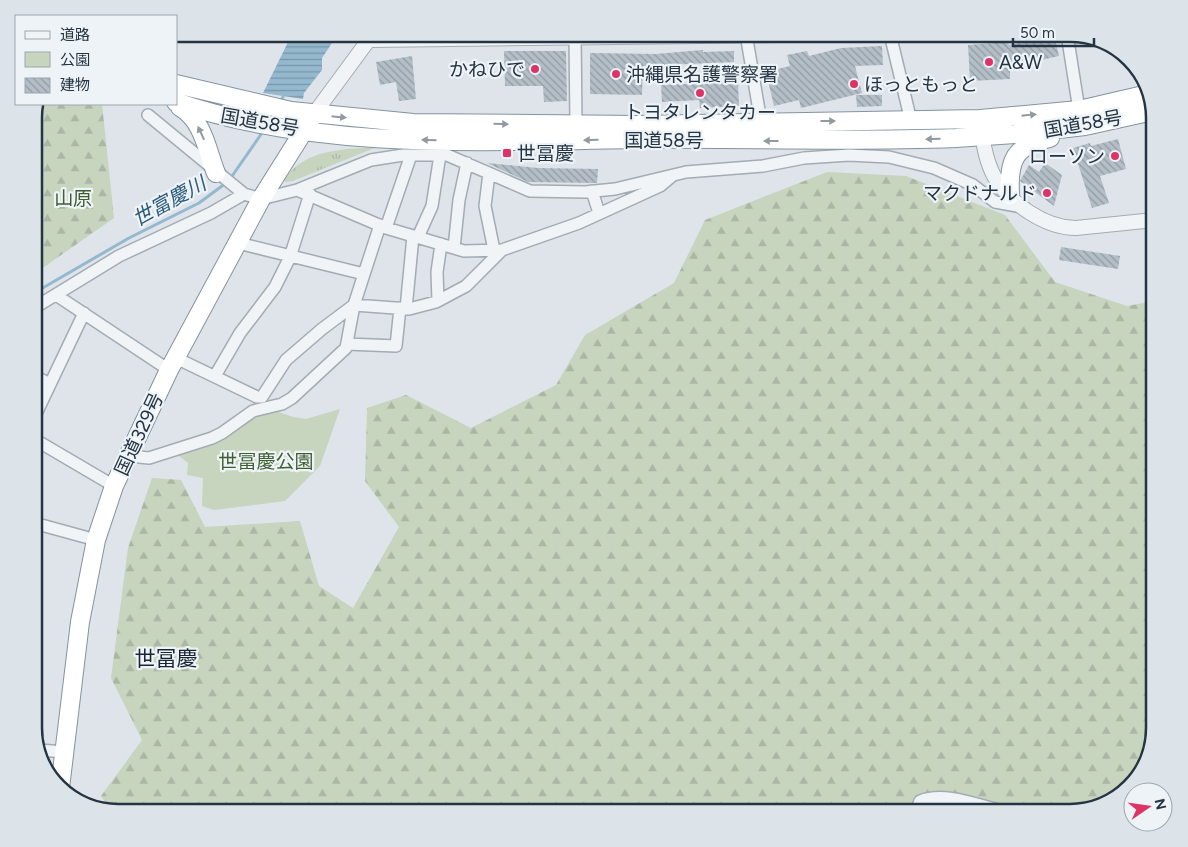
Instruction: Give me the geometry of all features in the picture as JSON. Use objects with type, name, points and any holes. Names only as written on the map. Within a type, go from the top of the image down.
[{"type":"highway","name":"国道58号","points":[[178,84],[256,104],[287,119],[304,130],[409,139],[486,141],[906,140],[981,128],[1145,112]]},
{"type":"highway","name":"国道58号","points":[[1082,118],[1142,96]]},
{"type":"highway","name":"国道58号","points":[[178,104],[209,114],[248,121],[287,119],[314,114],[413,123],[576,124],[911,121],[981,128]]},
{"type":"highway","points":[[177,105],[193,118],[203,135],[216,173]]},
{"type":"highway","name":"国道329号","points":[[61,779],[80,622],[96,540],[114,486],[173,364],[261,199],[314,114]]},
{"type":"highway","points":[[1016,201],[1010,166],[1020,150],[1032,142],[1065,135],[1082,118]]},
{"type":"street","points":[[314,114],[367,42]]},
{"type":"street","points":[[576,42],[576,124]]},
{"type":"street","points":[[747,42],[761,122]]},
{"type":"street","points":[[892,42],[911,121]]},
{"type":"street","points":[[1068,42],[1082,118]]},
{"type":"street","points":[[148,114],[216,173],[244,194],[261,199],[297,190],[371,160],[411,155],[440,155],[467,163],[530,191],[615,189],[673,175],[763,166],[804,158],[849,155],[889,158],[934,168],[973,185],[995,202],[1016,201]]},
{"type":"street","points":[[981,128],[986,158],[995,177],[1016,201],[1051,224],[1064,228],[1146,221]]},
{"type":"street","points":[[128,456],[149,458],[212,438],[253,411],[282,404],[292,398],[346,348],[354,306],[364,274],[411,155]]},
{"type":"street","points":[[347,344],[396,346],[415,236],[432,206],[440,155]]},
{"type":"street","points":[[454,248],[459,200],[467,163]]},
{"type":"street","points":[[489,172],[485,206],[498,250]]},
{"type":"street","points":[[297,190],[383,226],[454,248],[464,250],[498,250],[579,223],[660,186],[673,175]]},
{"type":"street","points":[[592,191],[599,213]]},
{"type":"street","points":[[43,303],[119,256],[212,214],[244,194]]},
{"type":"street","points":[[215,376],[240,333],[275,287],[290,257],[310,194]]},
{"type":"street","points":[[238,243],[364,274]]},
{"type":"street","points":[[438,301],[437,272],[441,244]]},
{"type":"street","points":[[56,295],[173,364],[215,376],[257,397],[262,397],[286,360],[340,315],[354,306],[403,308],[438,301],[466,286],[498,250]]},
{"type":"street","points":[[43,399],[84,313]]},
{"type":"street","points":[[340,315],[350,327]]},
{"type":"street","points":[[43,380],[50,384]]},
{"type":"street","points":[[43,444],[114,486]]},
{"type":"street","points":[[43,525],[96,540]]},
{"type":"street","points":[[46,751],[65,752]]},
{"type":"street","points":[[919,804],[920,801],[938,798],[975,804]]},
{"type":"green space","name":"山原","points":[[44,105],[102,105],[114,218],[43,268]]},
{"type":"green space","points":[[377,147],[293,181],[286,182],[284,180],[302,162],[314,156],[338,150]]},
{"type":"green space","points":[[827,172],[906,176],[1005,215],[1055,282],[1127,306],[1146,302],[1146,728],[1141,753],[1135,766],[1130,775],[1116,789],[1094,800],[1069,804],[106,803],[101,796],[142,740],[111,678],[128,548],[152,478],[181,480],[205,527],[300,521],[319,586],[353,608],[399,527],[365,481],[367,408],[406,395],[471,428],[556,385],[585,335],[674,283],[705,220]]},
{"type":"green space","name":"世冨慶公園","points":[[340,409],[320,466],[285,501],[214,510],[202,506],[203,478],[187,475],[188,463],[174,452],[202,448],[227,438],[258,415],[276,411],[306,419]]},
{"type":"water","points":[[288,42],[333,42],[322,58],[322,70],[304,93],[303,99],[263,93]]},
{"type":"building","name":"A&W","points":[[1008,42],[1009,45],[1022,42],[1056,42],[1059,56],[1010,67],[1010,79],[970,81],[968,45]]},
{"type":"building","points":[[882,46],[883,65],[855,66],[862,93],[801,108],[799,100],[774,106],[766,72],[790,66],[787,55],[807,51],[809,56],[841,48]]},
{"type":"building","name":"沖縄県名護警察署","points":[[703,50],[703,52],[734,51],[734,62],[643,66],[642,95],[590,94],[590,53],[656,54]]},
{"type":"building","name":"かねひで","points":[[504,51],[566,51],[567,101],[544,102],[543,86],[505,86]]},
{"type":"building","points":[[412,56],[416,99],[399,101],[396,82],[380,85],[376,62]]},
{"type":"building","name":"トヨタレンタカー","points":[[738,82],[739,106],[700,108],[699,100],[662,102],[661,85]]},
{"type":"building","points":[[856,95],[882,95],[882,106],[857,107]]},
{"type":"building","points":[[1118,139],[1126,169],[1100,176],[1109,203],[1092,208],[1073,148],[1090,143],[1091,146]]},
{"type":"building","points":[[487,163],[538,168],[598,169],[597,183],[528,182]]},
{"type":"building","name":"マクドナルド","points":[[1045,163],[1062,175],[1054,206],[1020,181],[1029,165],[1039,172]]},
{"type":"building","points":[[1061,247],[1120,256],[1118,269],[1059,260]]},
{"type":"waterway","name":"世富慶川","points":[[279,103],[283,97]]},
{"type":"waterway","name":"世富慶川","points":[[230,179],[264,130]]},
{"type":"waterway","name":"世富慶川","points":[[43,288],[129,238],[199,203],[226,183]]},
{"type":"place","name":"A&W","points":[[989,62]]},
{"type":"place","name":"かねひで","points":[[535,69]]},
{"type":"place","name":"沖縄県名護警察署","points":[[616,74]]},
{"type":"place","name":"ほっともっと","points":[[854,84]]},
{"type":"place","name":"トヨタレンタカー","points":[[700,93]]},
{"type":"place","name":"世冨慶","points":[[507,153]]},
{"type":"place","name":"ローソン","points":[[1115,156]]},
{"type":"place","name":"マクドナルド","points":[[1047,193]]},
{"type":"district","name":"世冨慶","points":[[166,658]]}]
